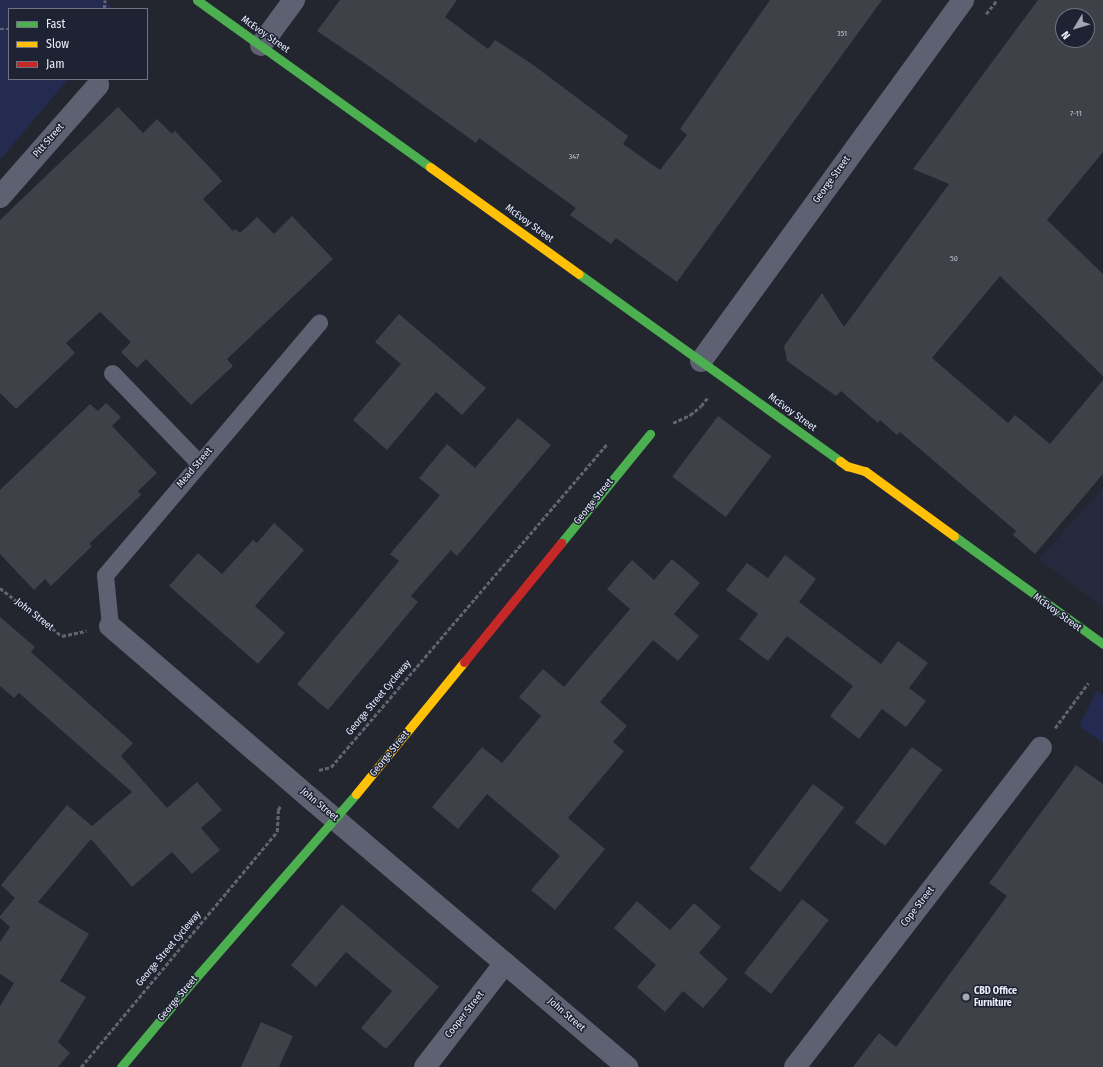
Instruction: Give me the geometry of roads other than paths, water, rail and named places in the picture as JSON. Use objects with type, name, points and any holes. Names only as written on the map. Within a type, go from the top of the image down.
[{"type":"main road","name":"McEvoy Street","points":[[197,0],[847,466],[865,471],[1103,644]]},
{"type":"main road","name":"George Street","points":[[121,1067],[193,981],[336,819],[650,434]]},
{"type":"main road","name":"McEvoy Street","points":[[847,466],[853,476]]},
{"type":"street","points":[[261,45],[294,0]]},
{"type":"street","name":"George Street","points":[[701,361],[963,0]]},
{"type":"street","name":"Pitt Street","points":[[0,197],[98,85]]},
{"type":"street","name":"John Street","points":[[110,626],[627,1067]]},
{"type":"street","name":"Cope Street","points":[[794,1067],[1041,748]]},
{"type":"street","name":"Cooper Street","points":[[425,1067],[505,963]]},
{"type":"lane","name":"Mead Street","points":[[110,626],[104,574],[319,323]]},
{"type":"lane","points":[[112,373],[199,463]]},
{"type":"place","name":"CBD Office Furniture","points":[[966,997]]}]
